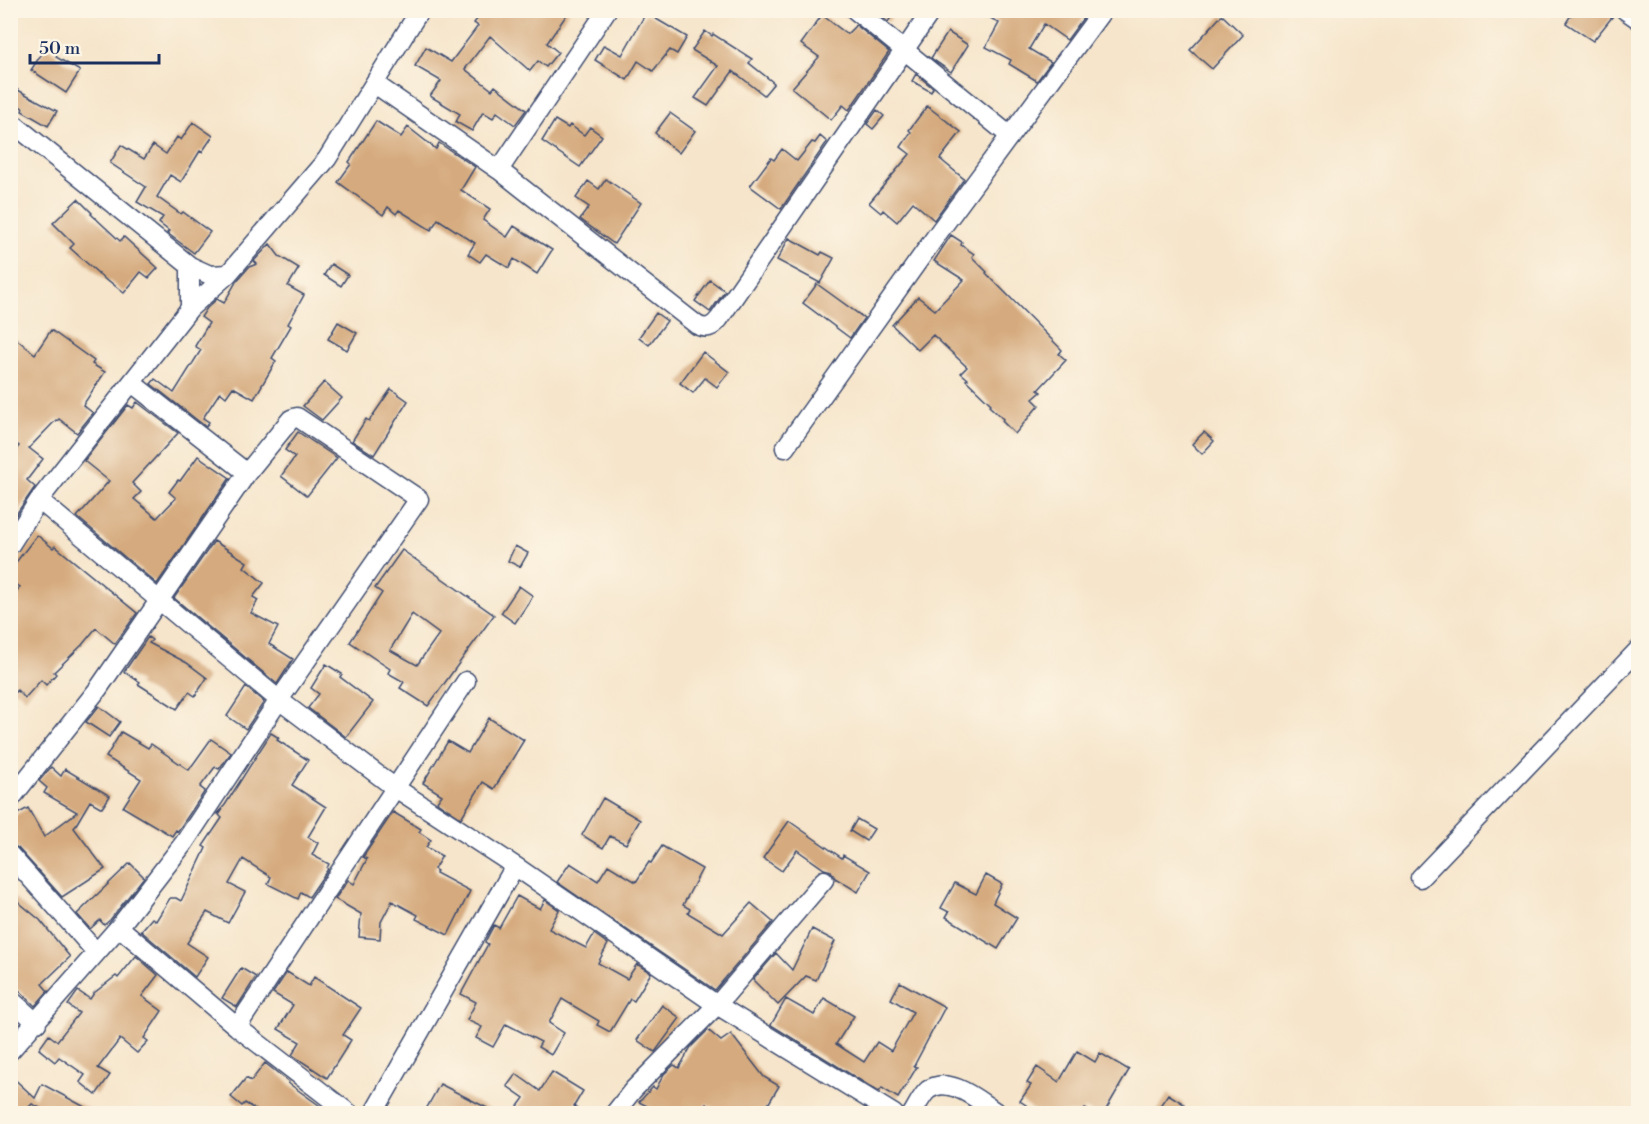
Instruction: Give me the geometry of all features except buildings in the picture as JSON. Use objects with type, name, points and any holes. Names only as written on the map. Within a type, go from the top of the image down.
[{"type":"street","points":[[10,545],[39,500],[190,308],[228,274],[327,159],[420,10]]},
{"type":"street","points":[[499,170],[607,10]]},
{"type":"street","points":[[855,10],[1010,136]]},
{"type":"street","points":[[375,84],[499,170],[697,326],[708,328],[719,320],[932,10]]},
{"type":"street","points":[[785,448],[941,229],[1103,10]]},
{"type":"street","points":[[1625,10],[1638,19]]},
{"type":"street","points":[[10,121],[190,266],[210,275],[228,274]]},
{"type":"street","points":[[190,266],[190,308]]},
{"type":"street","points":[[132,383],[247,473]]},
{"type":"street","points":[[10,1051],[119,927],[184,843],[279,700],[419,500],[297,417],[291,419],[247,473],[98,688],[19,788]]},
{"type":"street","points":[[39,500],[279,700],[394,787],[515,866],[717,1005],[797,1056],[894,1113]]},
{"type":"street","points":[[1420,878],[1638,650]]},
{"type":"street","points":[[237,1027],[466,681]]},
{"type":"street","points":[[10,855],[96,952]]},
{"type":"street","points":[[373,1113],[515,866]]},
{"type":"street","points":[[615,1113],[633,1090],[717,1005],[824,880]]},
{"type":"street","points":[[119,927],[237,1027],[350,1113]]},
{"type":"street","points":[[10,999],[37,1023]]},
{"type":"street","points":[[912,1113],[927,1091],[939,1084],[954,1086],[999,1113]]}]
